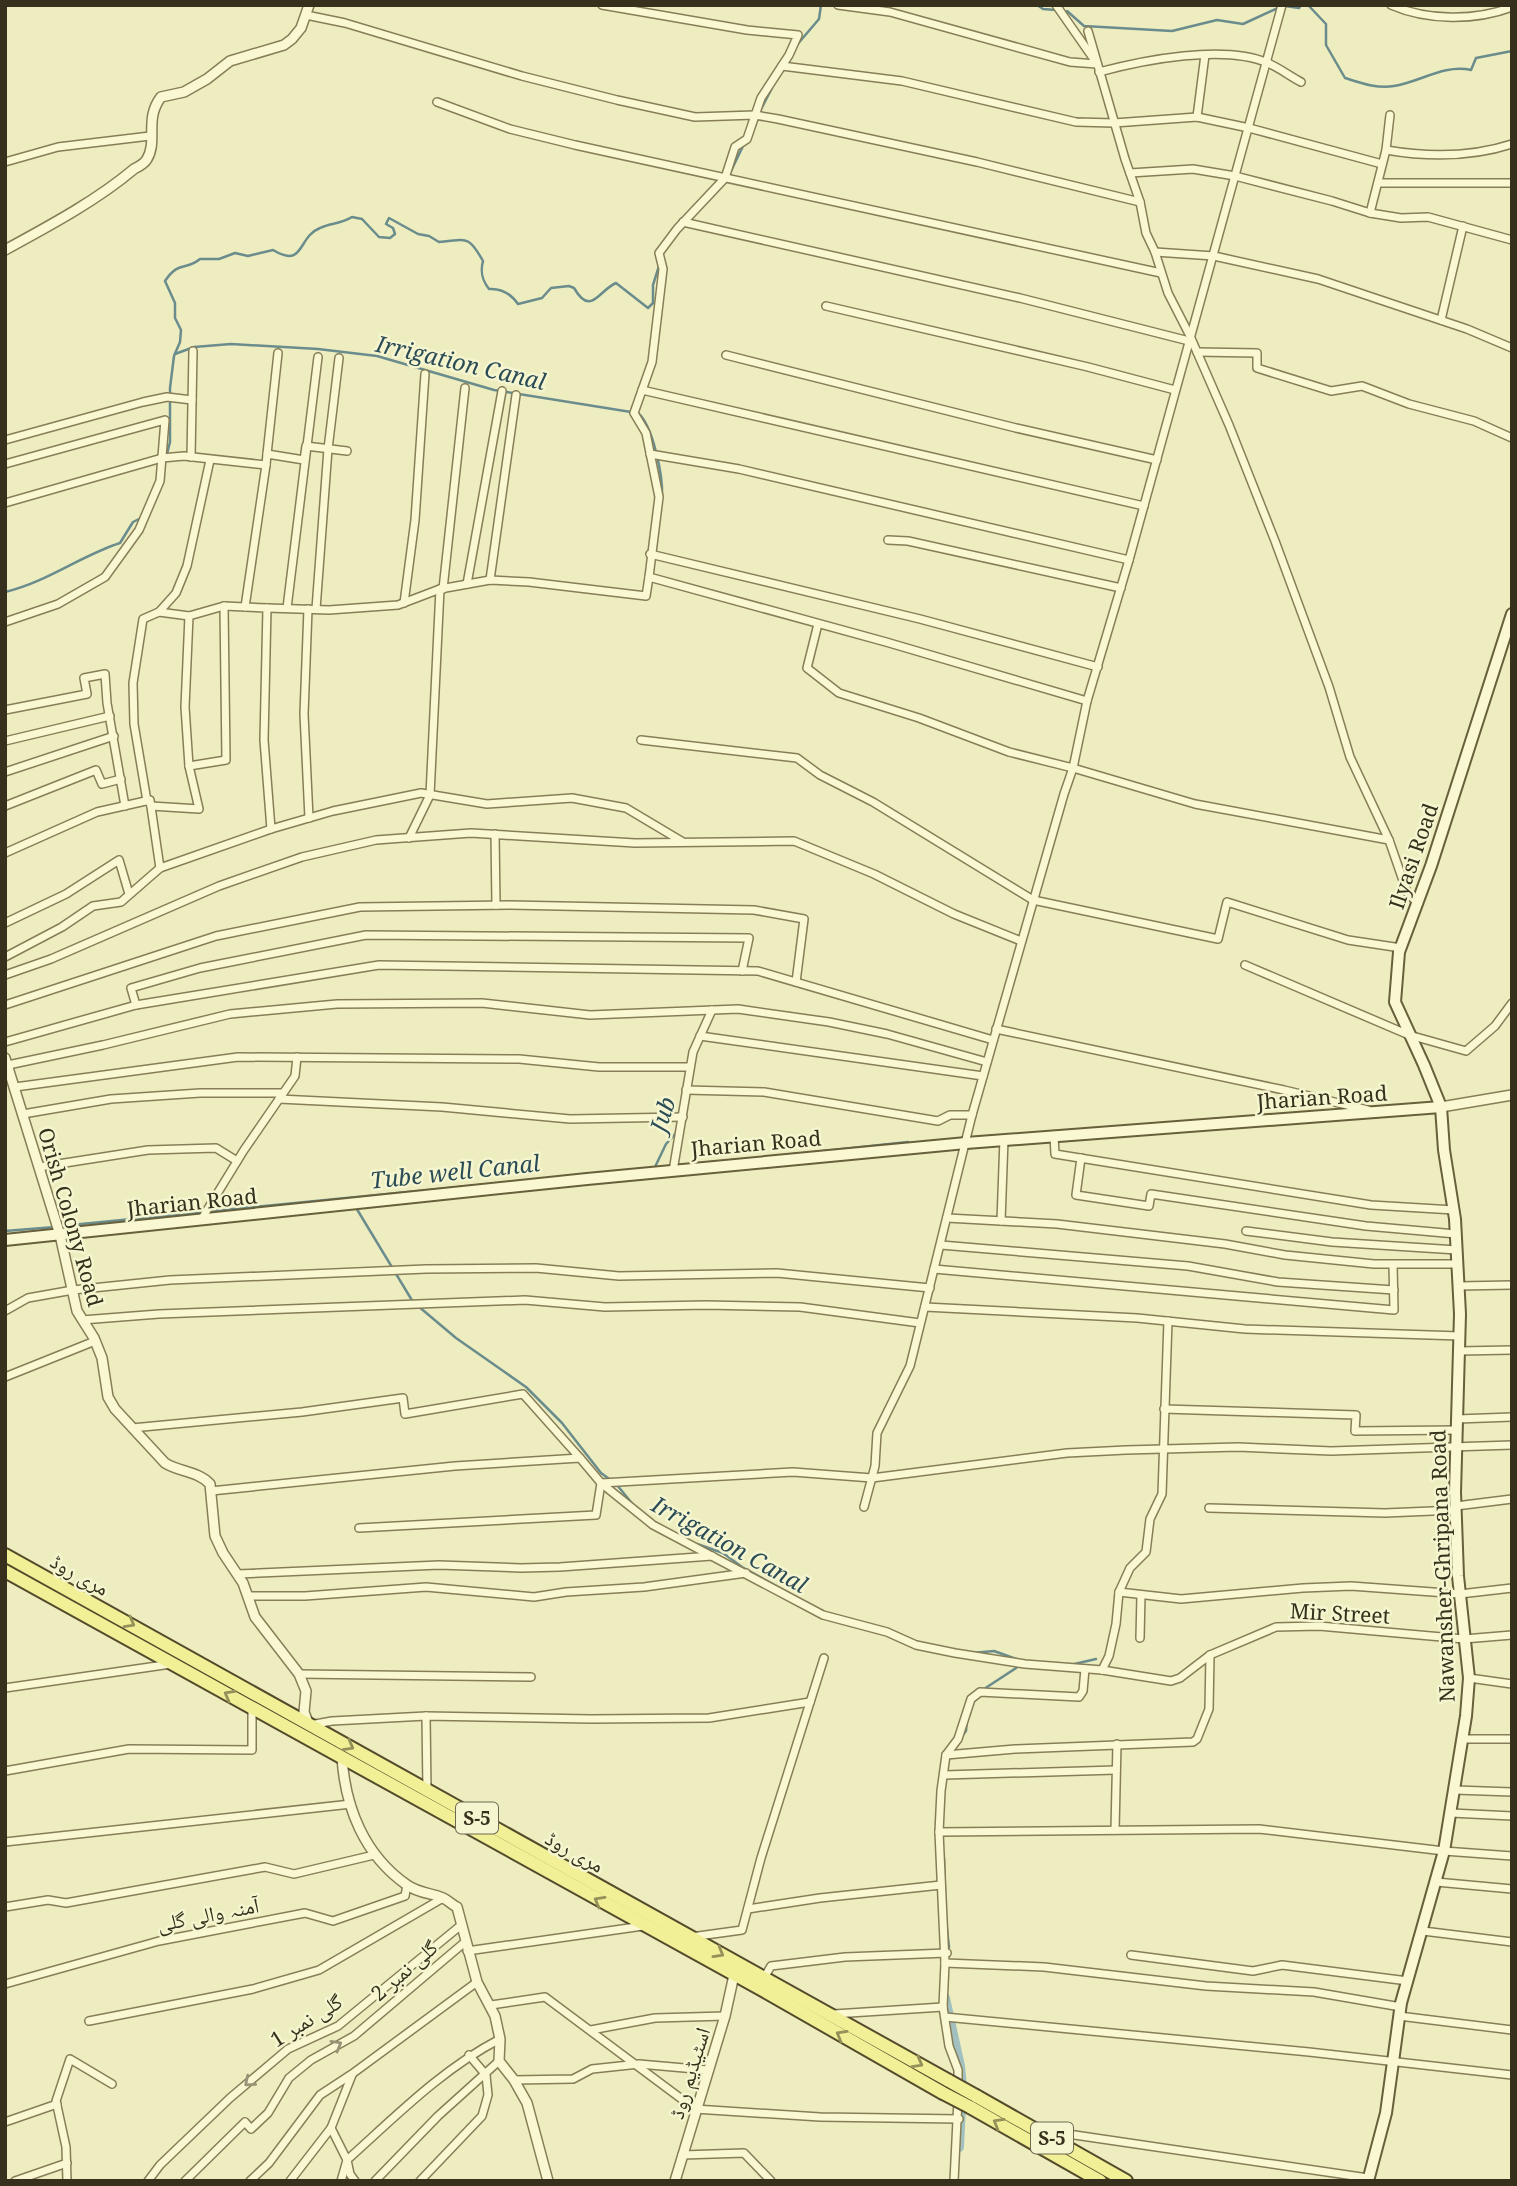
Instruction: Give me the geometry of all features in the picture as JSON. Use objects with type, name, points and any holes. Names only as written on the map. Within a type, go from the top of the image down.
[{"type":"main road","name":"Ilyasi Road","points":[[1441,1107],[1395,1002],[1401,948],[1418,904],[1512,614]]},
{"type":"main road","name":"Jharian Road","points":[[5,1240],[1004,1139],[1441,1107]]},
{"type":"main road","name":"Nawansher-Ghripana Road","points":[[1368,2179],[1386,2113],[1400,2011],[1444,1851],[1463,1739],[1469,1678],[1460,1594],[1456,1508],[1459,1286],[1454,1210],[1444,1150],[1441,1107]]},
{"type":"main road","name":"مری روڈ","points":[[5,1555],[241,1684],[427,1790],[734,1975],[822,2015]]},
{"type":"main road","points":[[11,1575],[24,1565]]},
{"type":"main road","name":"مری روڈ","points":[[11,1575],[639,1918],[691,1937],[946,2087],[1057,2141],[1126,2181]]},
{"type":"main road","name":"مری روڈ","points":[[973,2101],[1100,2181]]},
{"type":"street","points":[[6,249],[117,183],[147,159],[154,105],[160,97],[184,92],[230,61],[284,45],[292,39],[309,5]]},
{"type":"street","points":[[159,612],[189,616],[224,606],[312,609],[404,603],[442,589],[490,580],[646,596],[659,497],[646,433],[634,413],[652,362],[663,269],[659,253],[683,222],[725,178],[735,147],[747,139],[761,99],[798,34],[747,30],[602,5]]},
{"type":"street","points":[[838,5],[890,12],[1098,68],[1163,57],[1244,56],[1266,62],[1301,82]]},
{"type":"street","points":[[1056,5],[1098,68]]},
{"type":"street","points":[[864,1507],[872,1478],[877,1433],[910,1366],[972,1115],[1073,768],[1087,701],[1121,589],[1282,5]]},
{"type":"street","points":[[1391,5],[1439,17],[1490,15],[1512,7]]},
{"type":"street","points":[[306,15],[345,23],[485,66],[617,100],[695,117],[755,115],[977,162],[1140,202]]},
{"type":"street","points":[[1088,31],[1140,202],[1146,233],[1155,251],[1161,273],[1197,352],[1275,541],[1329,687],[1350,757],[1389,840],[1408,892],[1418,904]]},
{"type":"street","points":[[1197,117],[1205,55]]},
{"type":"street","points":[[782,66],[902,81],[1076,122],[1114,123],[1197,117],[1249,128],[1382,164]]},
{"type":"street","points":[[437,102],[510,129],[575,145],[1161,273]]},
{"type":"street","points":[[1370,213],[1386,150],[1390,115]]},
{"type":"street","points":[[5,162],[58,147],[150,136]]},
{"type":"street","points":[[1386,150],[1418,155],[1496,149],[1512,144]]},
{"type":"street","points":[[1130,173],[1193,169],[1235,176],[1370,213],[1401,218],[1428,216],[1512,240]]},
{"type":"street","points":[[1378,183],[1512,183]]},
{"type":"street","points":[[683,222],[1190,339]]},
{"type":"street","points":[[1441,320],[1463,226]]},
{"type":"street","points":[[1155,251],[1214,256],[1318,279],[1441,320],[1512,348]]},
{"type":"street","points":[[826,306],[1088,366],[1175,390]]},
{"type":"street","points":[[191,457],[193,351]]},
{"type":"street","points":[[1197,352],[1257,353],[1257,368],[1331,391],[1362,386],[1409,404],[1474,421],[1512,438]]},
{"type":"street","points":[[244,607],[266,465],[278,353]]},
{"type":"street","points":[[726,355],[1016,428],[1157,460]]},
{"type":"street","points":[[267,454],[304,460],[318,358]]},
{"type":"street","points":[[309,818],[304,714],[312,609],[339,358]]},
{"type":"street","points":[[404,603],[415,520],[425,374]]},
{"type":"street","points":[[409,838],[430,795],[442,589],[465,388]]},
{"type":"street","points":[[642,390],[1144,506]]},
{"type":"street","points":[[467,584],[502,391]]},
{"type":"street","points":[[490,580],[516,395]]},
{"type":"street","points":[[5,440],[143,402],[167,397],[192,400]]},
{"type":"street","points":[[5,464],[164,420],[160,481],[139,530],[104,577],[58,604],[5,622]]},
{"type":"street","points":[[306,446],[347,451]]},
{"type":"street","points":[[287,608],[306,446]]},
{"type":"street","points":[[650,454],[739,469],[1129,560]]},
{"type":"street","points":[[5,503],[162,458],[191,457],[266,465]]},
{"type":"street","points":[[160,867],[134,724],[132,683],[143,619],[159,612],[176,593],[187,566],[209,460]]},
{"type":"street","points":[[888,540],[908,541],[1121,589]]},
{"type":"street","points":[[650,554],[920,619],[1098,667]]},
{"type":"street","points":[[649,577],[1087,701]]},
{"type":"street","points":[[190,766],[226,760],[224,606]]},
{"type":"street","points":[[267,608],[264,740],[271,829]]},
{"type":"street","points":[[5,853],[97,812],[149,804],[199,808],[190,766],[186,707],[189,616]]},
{"type":"street","points":[[818,624],[807,668],[839,693],[919,718],[1009,752],[1195,804],[1389,840]]},
{"type":"street","points":[[5,710],[87,694],[84,678],[105,674],[125,806]]},
{"type":"street","points":[[5,740],[110,716]]},
{"type":"street","points":[[5,772],[114,736]]},
{"type":"street","points":[[641,740],[797,758],[820,775],[873,802],[1033,900],[1218,939],[1227,902],[1348,940],[1401,948]]},
{"type":"street","points":[[5,806],[96,770],[102,784],[121,779]]},
{"type":"street","points":[[5,957],[62,927],[93,906],[121,902],[160,867],[309,818],[421,793],[487,804],[572,797],[626,808],[684,843]]},
{"type":"street","points":[[5,975],[51,959],[166,907],[252,873],[302,857],[376,840],[471,833],[635,843],[794,841],[874,874],[954,915],[1021,941]]},
{"type":"street","points":[[495,834],[496,905]]},
{"type":"street","points":[[5,923],[65,894],[119,860],[129,894]]},
{"type":"street","points":[[5,1005],[216,936],[360,907],[496,905],[754,910],[804,919],[796,982]]},
{"type":"street","points":[[136,1005],[131,988],[200,968],[366,935],[749,938],[742,971]]},
{"type":"street","points":[[1245,964],[1409,1035],[1466,1051],[1495,1026],[1512,1003]]},
{"type":"street","points":[[5,1042],[136,1005],[379,965],[758,971],[993,1040]]},
{"type":"street","points":[[7,1062],[103,1045],[230,1014],[337,1004],[482,1003],[590,1015],[738,1009],[829,1022],[887,1034],[987,1062]]},
{"type":"street","points":[[673,1171],[693,1052],[712,1010]]},
{"type":"street","points":[[996,1029],[1377,1112]]},
{"type":"street","points":[[700,1037],[983,1076]]},
{"type":"street","points":[[15,1087],[238,1056],[519,1059],[599,1067],[690,1067]]},
{"type":"street","points":[[201,1220],[237,1161],[295,1076],[297,1057]]},
{"type":"street","name":"Orish Colony Road","points":[[7,1062],[60,1235],[77,1311],[96,1341],[102,1358],[108,1397],[115,1409],[165,1462],[207,1481],[211,1491]]},
{"type":"street","points":[[686,1090],[764,1091],[938,1121],[950,1115],[972,1115]]},
{"type":"street","points":[[23,1114],[111,1099],[200,1093],[442,1107],[570,1119],[683,1116]]},
{"type":"street","name":"Jharian Road","points":[[1441,1107],[1510,1097]]},
{"type":"street","points":[[1054,1136],[1055,1154],[1371,1205],[1454,1210]]},
{"type":"street","points":[[1001,1221],[1004,1139]]},
{"type":"street","points":[[39,1167],[148,1150],[216,1148],[237,1161]]},
{"type":"street","points":[[1081,1158],[1076,1195],[1149,1206],[1151,1194],[1366,1226],[1456,1234]]},
{"type":"street","points":[[947,1218],[1057,1224],[1225,1244],[1285,1255],[1393,1265],[1457,1264]]},
{"type":"street","points":[[1246,1231],[1332,1242],[1457,1250]]},
{"type":"street","points":[[941,1245],[1188,1266],[1278,1282],[1394,1290]]},
{"type":"street","points":[[934,1269],[1394,1310],[1393,1265]]},
{"type":"street","points":[[5,1311],[28,1298],[73,1290],[170,1280],[426,1269],[536,1268],[619,1276],[777,1272],[930,1288]]},
{"type":"street","points":[[1459,1286],[1512,1285]]},
{"type":"street","points":[[82,1320],[159,1314],[524,1300],[605,1307],[800,1307],[920,1323]]},
{"type":"street","points":[[925,1307],[1168,1321],[1245,1329],[1460,1336]]},
{"type":"street","points":[[1102,1670],[1109,1656],[1116,1624],[1119,1592],[1130,1568],[1146,1552],[1150,1519],[1162,1494],[1168,1321]]},
{"type":"street","points":[[5,1377],[96,1341]]},
{"type":"street","points":[[1459,1351],[1512,1350]]},
{"type":"street","name":"Mir Street","points":[[132,1427],[302,1412],[403,1398],[405,1414],[523,1394],[601,1483],[653,1525],[823,1615],[887,1632],[916,1645],[957,1654],[1025,1664],[1102,1670],[1171,1681],[1180,1678],[1210,1655],[1276,1627],[1319,1626],[1464,1639],[1512,1635]]},
{"type":"street","points":[[1164,1409],[1356,1415],[1355,1431],[1457,1425],[1512,1417]]},
{"type":"street","points":[[359,1528],[596,1514],[601,1483],[793,1472],[872,1478],[1067,1453],[1238,1447],[1331,1451],[1512,1445]]},
{"type":"street","points":[[580,1458],[455,1466],[211,1491],[215,1536],[249,1596],[255,1616],[299,1674],[306,1691],[304,1712],[309,1725],[332,1721],[426,1716],[709,1718],[810,1702]]},
{"type":"street","points":[[1209,1508],[1385,1513],[1456,1508],[1512,1499]]},
{"type":"street","points":[[237,1574],[439,1565],[521,1569],[713,1555]]},
{"type":"street","points":[[249,1596],[305,1596],[426,1587],[534,1597],[644,1587],[746,1573]]},
{"type":"street","points":[[1119,1592],[1181,1599],[1351,1586],[1460,1594],[1512,1588]]},
{"type":"street","points":[[1140,1638],[1141,1595]]},
{"type":"street","points":[[946,1755],[1193,1741],[1197,1739],[1209,1709],[1210,1655]]},
{"type":"street","points":[[691,1937],[742,1930],[761,1858],[824,1658]]},
{"type":"street","points":[[5,1688],[172,1664]]},
{"type":"street","points":[[954,2181],[959,2119],[958,2070],[948,2046],[943,2007],[945,1953],[939,1832],[946,1755],[958,1739],[971,1699],[980,1692],[1079,1697],[1083,1691],[1085,1669]]},
{"type":"street","points":[[299,1674],[531,1677]]},
{"type":"street","points":[[1469,1678],[1512,1684]]},
{"type":"street","points":[[5,1771],[129,1749],[252,1750],[252,1707]]},
{"type":"street","points":[[426,1716],[427,1790]]},
{"type":"street","points":[[1463,1739],[1512,1739]]},
{"type":"street","points":[[1115,1830],[1117,1744]]},
{"type":"street","points":[[342,1757],[343,1776],[351,1804],[361,1833],[374,1855],[407,1885],[443,1898],[457,1908],[477,1982],[491,2005],[500,2039],[499,2062],[514,2080],[527,2103],[548,2181]]},
{"type":"street","points":[[944,1775],[1116,1770]]},
{"type":"street","points":[[1455,1790],[1512,1792]]},
{"type":"street","points":[[5,1842],[351,1804]]},
{"type":"street","points":[[1451,1813],[1512,1816]]},
{"type":"street","points":[[939,1832],[1259,1829],[1444,1851],[1512,1856]]},
{"type":"street","points":[[5,1907],[48,1900],[66,1903],[265,1867],[294,1874],[374,1855]]},
{"type":"street","points":[[1437,1882],[1512,1889]]},
{"type":"street","name":"آمنہ والی گلی","points":[[5,1984],[159,1941],[305,1913],[333,1921],[405,1896],[407,1885]]},
{"type":"street","points":[[748,1909],[941,1885]]},
{"type":"street","points":[[89,2021],[253,1989],[319,1970],[443,1898]]},
{"type":"street","points":[[466,1946],[639,1918]]},
{"type":"street","name":"گلی نمبر 1","points":[[148,2181],[160,2165],[230,2098],[288,2049],[338,2026],[460,1926]]},
{"type":"street","points":[[1423,1931],[1512,1942]]},
{"type":"street","name":"گلی نمبر 2","points":[[185,2181],[245,2122],[251,2129],[268,2113],[289,2078],[311,2060],[355,2036],[466,1946]]},
{"type":"street","points":[[764,1978],[771,1966],[845,1957],[945,1953]]},
{"type":"street","points":[[1131,1955],[1252,1970],[1282,1965],[1408,1981]]},
{"type":"street","points":[[944,1963],[1044,1966],[1206,1986],[1314,1992],[1400,2011],[1512,2030]]},
{"type":"street","name":"اسٹیڈیم روڈ","points":[[675,2181],[725,2016],[734,1975]]},
{"type":"street","points":[[250,2181],[269,2163],[320,2095],[477,1982]]},
{"type":"street","points":[[491,2005],[545,1997],[695,2109],[820,2118],[959,2119]]},
{"type":"street","points":[[822,2015],[943,2007]]},
{"type":"street","points":[[591,2030],[655,2018],[725,2016]]},
{"type":"street","points":[[944,2017],[1512,2075]]},
{"type":"street","points":[[341,2181],[347,2160],[442,2075],[469,2055],[500,2039]]},
{"type":"street","points":[[420,2181],[482,2116],[488,2095],[486,2075],[469,2055]]},
{"type":"street","points":[[67,2181],[66,2147],[57,2104],[70,2059],[112,2084]]},
{"type":"street","points":[[375,2181],[438,2116],[499,2062]]},
{"type":"street","points":[[514,2080],[573,2079],[592,2069],[635,2065],[707,2070]]},
{"type":"street","points":[[290,2181],[331,2128],[352,2074]]},
{"type":"street","points":[[5,2122],[57,2104]]},
{"type":"street","points":[[331,2128],[347,2160],[349,2174],[355,2181]]},
{"type":"street","points":[[1057,2141],[1061,2133],[1368,2179]]},
{"type":"street","points":[[682,2155],[744,2153],[771,2181]]},
{"type":"street","points":[[15,2181],[67,2163]]},
{"type":"waterway","name":"Irrigation Canal","points":[[796,46],[819,19],[821,5]]},
{"type":"waterway","name":"Irrigation Canal","points":[[1037,5],[1043,9],[1056,10]]},
{"type":"waterway","points":[[1285,6],[1299,8],[1301,5]]},
{"type":"waterway","points":[[1308,5],[1326,24],[1326,45],[1345,78],[1369,85],[1394,86],[1451,69],[1471,70],[1476,58],[1512,51]]},
{"type":"waterway","points":[[1067,11],[1084,26],[1172,31],[1217,20],[1243,24],[1278,8]]},
{"type":"waterway","name":"Irrigation Canal","points":[[759,113],[772,88]]},
{"type":"waterway","name":"Irrigation Canal","points":[[730,173],[744,144]]},
{"type":"waterway","name":"Irrigation Canal","points":[[164,466],[170,442],[170,388],[181,330],[175,318],[175,303],[165,281],[174,270],[200,259],[219,259],[235,253],[248,256],[273,250],[291,256],[296,254],[313,232],[352,217],[362,219],[379,237],[390,238],[395,234],[393,228],[386,224],[389,218],[439,242],[461,240],[470,243],[483,261],[482,276],[489,289],[506,292],[518,304],[542,298],[551,288],[569,286],[585,301],[590,301],[616,283],[648,308],[653,303],[653,285],[659,266]]},
{"type":"waterway","name":"Irrigation Canal","points":[[175,354],[194,347],[231,344],[318,349],[377,356],[494,390],[631,412]]},
{"type":"waterway","name":"Irrigation Canal","points":[[638,413],[648,429],[656,452],[662,496]]},
{"type":"waterway","name":"Irrigation Canal","points":[[5,592],[35,582],[120,543],[133,522],[141,518]]},
{"type":"waterway","name":"Jub","points":[[655,1167],[666,1144],[677,1132]]},
{"type":"waterway","name":"Tube well Canal","points":[[758,1158],[908,1142]]},
{"type":"waterway","name":"Tube well Canal","points":[[61,1226],[734,1160]]},
{"type":"waterway","points":[[355,1206],[413,1302]]},
{"type":"waterway","name":"Tube well Canal","points":[[5,1231],[55,1227]]},
{"type":"waterway","name":"Irrigation Canal","points":[[418,1306],[456,1338],[526,1387],[562,1423],[601,1473],[612,1481]]},
{"type":"waterway","name":"Irrigation Canal","points":[[617,1485],[635,1507]]},
{"type":"waterway","name":"Irrigation Canal","points":[[697,1544],[723,1553],[742,1567],[789,1593]]},
{"type":"waterway","name":"Irrigation Canal","points":[[972,1653],[994,1651],[1019,1660]]},
{"type":"waterway","name":"Irrigation Canal","points":[[1070,1665],[1096,1659]]},
{"type":"waterway","name":"Irrigation Canal","points":[[984,1689],[1019,1666]]},
{"type":"waterway","name":"Irrigation Canal","points":[[962,1736],[966,1731],[967,1720]]},
{"type":"waterway","name":"Irrigation Canal","points":[[944,1858],[945,1893]]},
{"type":"waterway","name":"Irrigation Canal","points":[[946,1921],[949,1947],[946,1952]]},
{"type":"waterway","points":[[945,1998],[962,2087]]},
{"type":"waterway","points":[[959,2147],[961,2105]]}]
